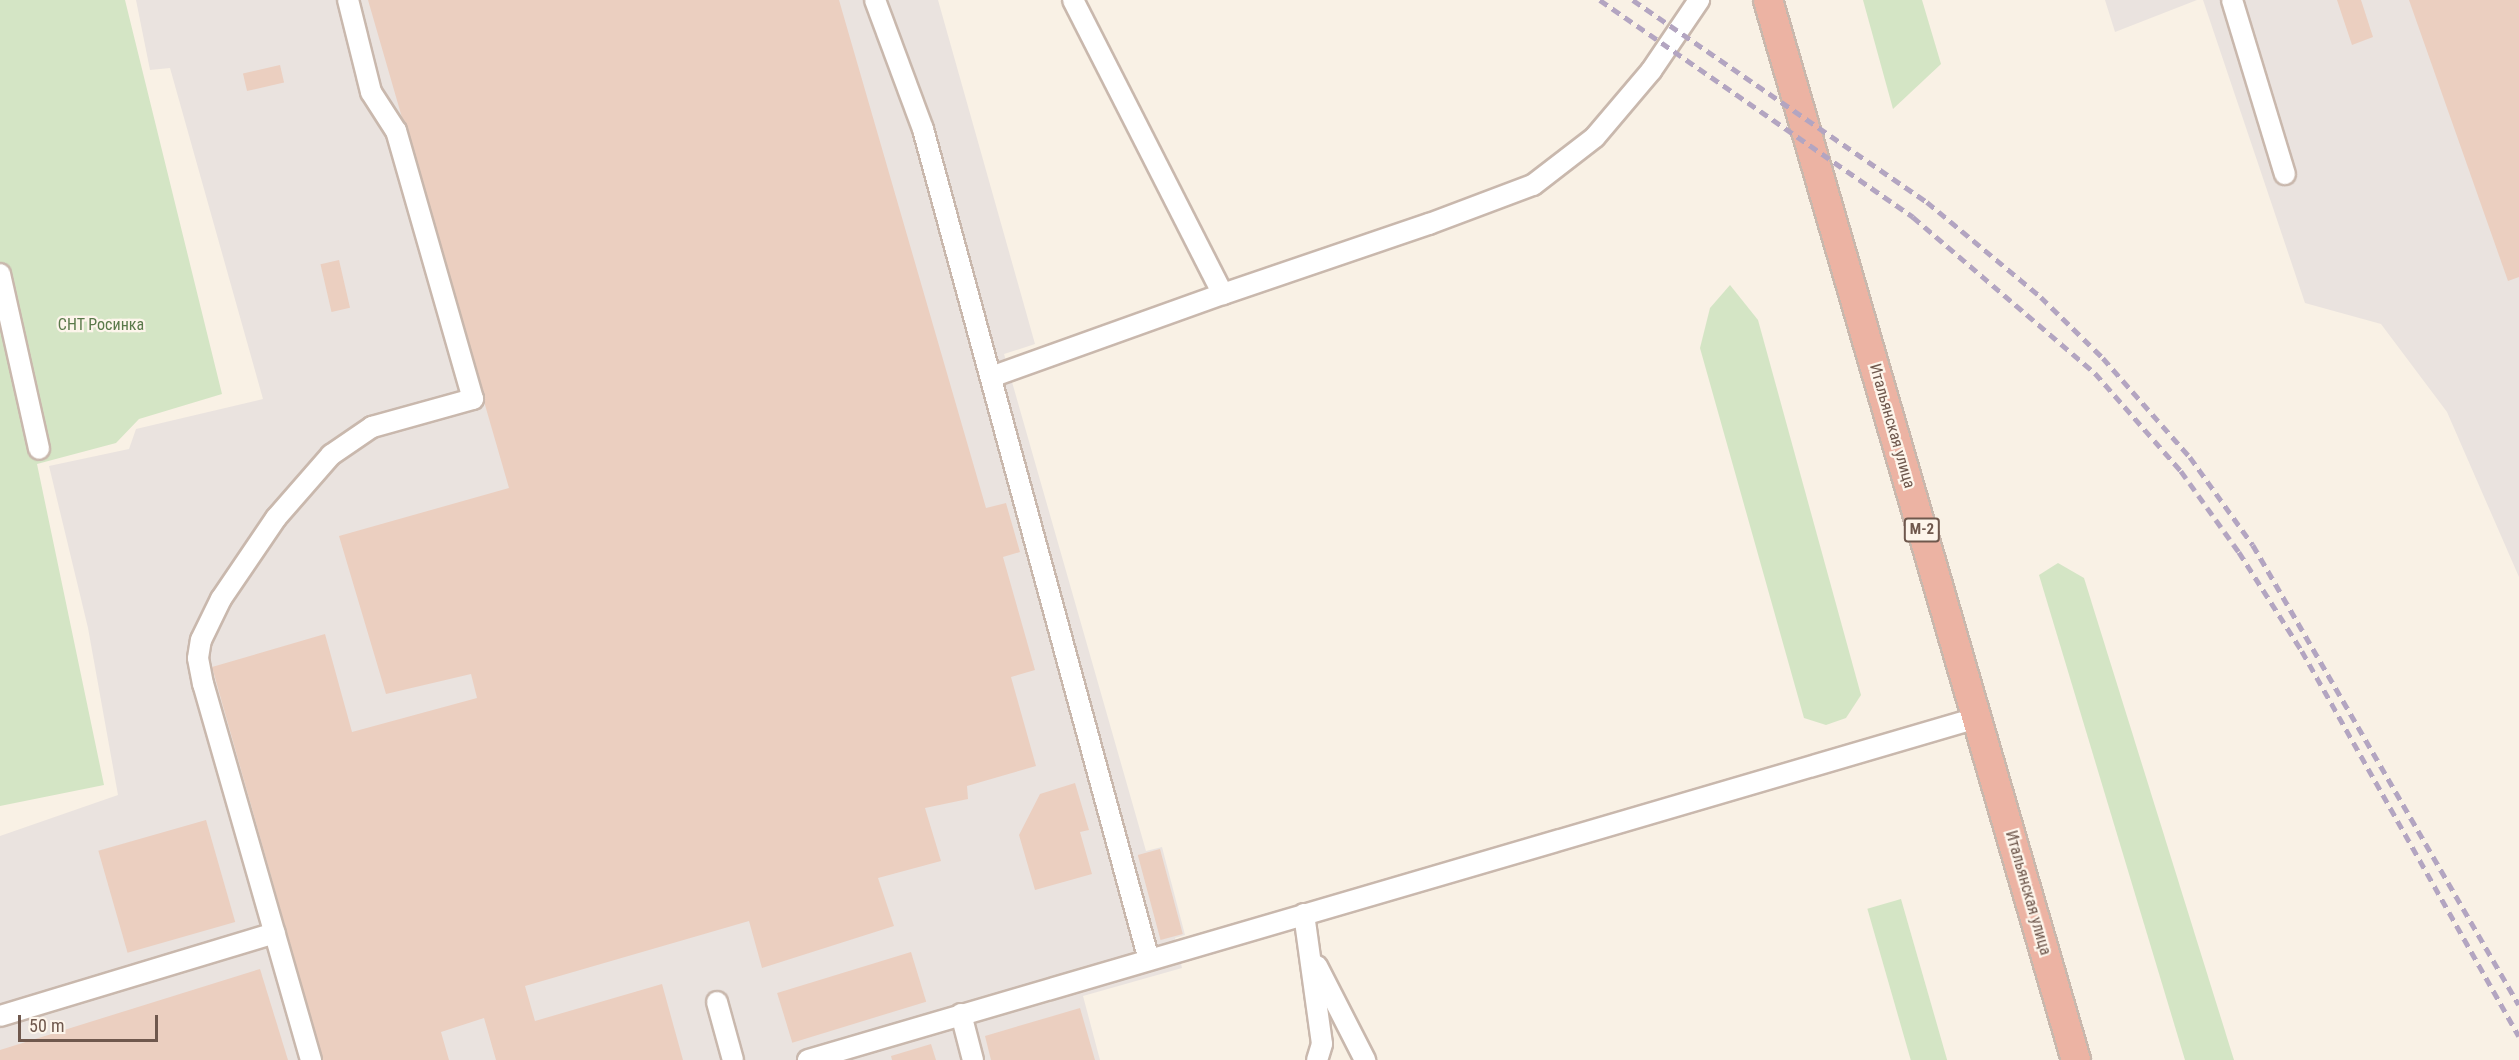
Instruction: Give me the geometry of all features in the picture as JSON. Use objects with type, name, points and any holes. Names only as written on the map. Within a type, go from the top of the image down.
[{"type":"highway","name":"Итальянская улица","points":[[1768,0],[2076,1060]]},
{"type":"street","points":[[311,1060],[203,684],[198,658],[201,640],[221,599],[276,518],[331,455],[372,427],[473,399],[396,131],[371,92],[348,0]]},
{"type":"street","points":[[875,0],[923,129],[1149,960]]},
{"type":"street","points":[[1073,0],[1222,294]]},
{"type":"street","points":[[991,376],[1429,224],[1533,185],[1595,137],[1652,71],[1699,0]]},
{"type":"street","points":[[2232,0],[2285,174]]},
{"type":"street","points":[[0,274],[39,449]]},
{"type":"street","points":[[808,1060],[1977,717]]},
{"type":"street","points":[[1304,914],[1322,1044],[1317,1060]]},
{"type":"street","points":[[0,1016],[274,933]]},
{"type":"street","points":[[1311,954],[1365,1060]]},
{"type":"street","points":[[717,1002],[733,1060]]},
{"type":"street","points":[[961,1014],[973,1060]]},
{"type":"shaded area","points":[[136,0],[938,0],[1035,344],[1004,354],[1146,851],[1162,847],[1185,935],[1175,938],[1182,968],[1083,996],[1100,1060],[0,1060],[0,836],[118,795],[88,628],[49,466],[129,449],[136,429],[263,399],[170,68],[150,70]]},
{"type":"shaded area","points":[[2105,0],[2197,0],[2115,32]]},
{"type":"shaded area","points":[[2203,0],[2519,0],[2519,577],[2447,412],[2381,324],[2305,303]]},
{"type":"green space","name":"СНТ Росинка","points":[[0,0],[125,0],[222,394],[139,419],[116,443],[37,464],[104,785],[0,806]]},
{"type":"green space","points":[[1863,0],[1922,0],[1941,64],[1893,109]]},
{"type":"green space","points":[[1730,285],[1758,320],[1861,695],[1846,718],[1826,725],[1804,718],[1700,348],[1710,308]]},
{"type":"green space","points":[[2058,563],[2084,578],[2234,1060],[2185,1060],[2039,575]]},
{"type":"green space","points":[[1901,899],[1947,1060],[1911,1060],[1867,909]]},
{"type":"building","points":[[368,0],[839,0],[986,508],[1006,503],[1020,552],[1003,557],[1035,670],[1011,677],[1036,766],[967,786],[968,799],[925,808],[941,861],[878,878],[894,926],[762,968],[749,921],[525,986],[535,1021],[662,984],[683,1060],[496,1060],[484,1018],[441,1032],[449,1060],[323,1060],[212,667],[325,634],[352,732],[477,698],[471,674],[386,694],[339,536],[509,488]]},
{"type":"building","points":[[2337,0],[2361,0],[2373,37],[2352,45]]},
{"type":"building","points":[[2409,0],[2519,0],[2519,277],[2508,281]]},
{"type":"building","points":[[280,65],[284,83],[247,91],[243,74]]},
{"type":"building","points":[[339,260],[350,308],[332,312],[320,264]]},
{"type":"building","points":[[1075,783],[1089,830],[1080,832],[1092,874],[1035,890],[1019,835],[1040,794]]},
{"type":"building","points":[[206,820],[235,922],[128,953],[98,851]]},
{"type":"building","points":[[1160,849],[1183,934],[1161,940],[1138,855]]},
{"type":"building","points":[[911,952],[926,1002],[792,1043],[777,993]]},
{"type":"building","points":[[260,969],[288,1060],[0,1060],[0,1050]]},
{"type":"building","points":[[1080,1008],[1095,1060],[991,1060],[985,1036]]},
{"type":"building","points":[[931,1044],[936,1060],[892,1060],[891,1056]]},
{"type":"railway","points":[[1600,0],[1913,217],[2095,373],[2181,471],[2239,552],[2302,651],[2519,1036]]},
{"type":"railway","points":[[1633,0],[1927,202],[2041,297],[2103,358],[2190,457],[2253,545],[2519,1005]]}]
